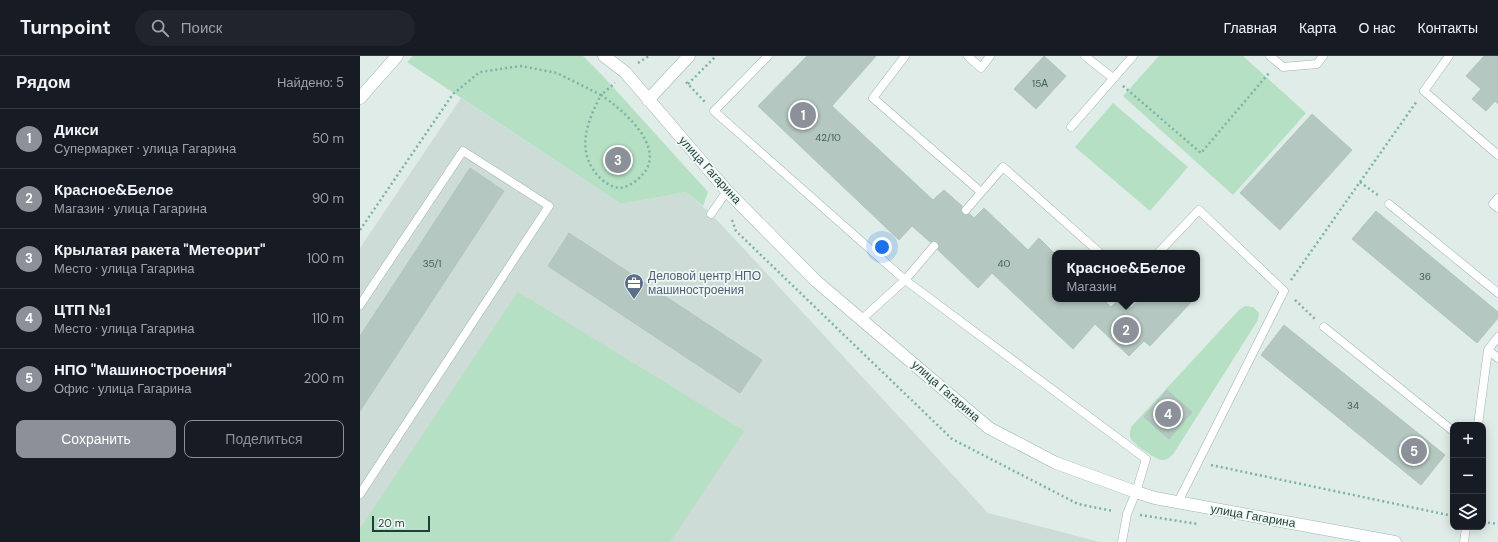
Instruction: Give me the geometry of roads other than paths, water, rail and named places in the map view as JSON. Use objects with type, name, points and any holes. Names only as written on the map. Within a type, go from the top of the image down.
[{"type":"street","points":[[360,98],[398,56]]},
{"type":"street","name":"улица Гагарина","points":[[604,56],[625,72],[728,191],[816,281],[989,428],[1056,463],[1155,498],[1395,542]]},
{"type":"street","points":[[648,100],[689,56]]},
{"type":"lane","points":[[768,56],[714,112],[904,280],[1146,458],[1136,492],[1127,514],[1122,542]]},
{"type":"lane","points":[[905,56],[874,98],[981,192]]},
{"type":"lane","points":[[968,56],[981,68],[990,56]]},
{"type":"lane","points":[[1085,56],[1113,78]]},
{"type":"lane","points":[[1071,127],[1133,56]]},
{"type":"lane","points":[[1270,56],[1283,67],[1317,64],[1323,56]]},
{"type":"lane","points":[[1449,56],[1424,91],[1498,154]]},
{"type":"lane","points":[[360,305],[463,151],[548,206],[360,494]]},
{"type":"lane","points":[[966,210],[1003,167],[1097,250]]},
{"type":"lane","points":[[711,214],[728,191]]},
{"type":"lane","points":[[1498,198],[1493,204],[1498,208]]},
{"type":"lane","points":[[1389,204],[1498,293]]},
{"type":"lane","points":[[1161,250],[1199,210],[1284,291],[1178,502]]},
{"type":"lane","points":[[862,319],[904,280],[934,246]]},
{"type":"lane","points":[[1324,327],[1450,429]]},
{"type":"lane","points":[[1478,422],[1488,350],[1498,337]]},
{"type":"lane","points":[[1488,350],[1498,358]]},
{"type":"lane","points":[[1464,542],[1466,530]]},
{"type":"place","name":"Дикси","points":[[803,115]]},
{"type":"place","name":"Крылатая ракета \"Метеорит\"","points":[[618,160]]},
{"type":"place","name":"Деловой центр НПО машиностроения","points":[[634,300]]},
{"type":"place","name":"Красное&Белое","points":[[1126,330]]},
{"type":"place","name":"ЦТП №1","points":[[1168,414]]},
{"type":"place","name":"НПО \"Машиностроения\"","points":[[1414,451]]}]
